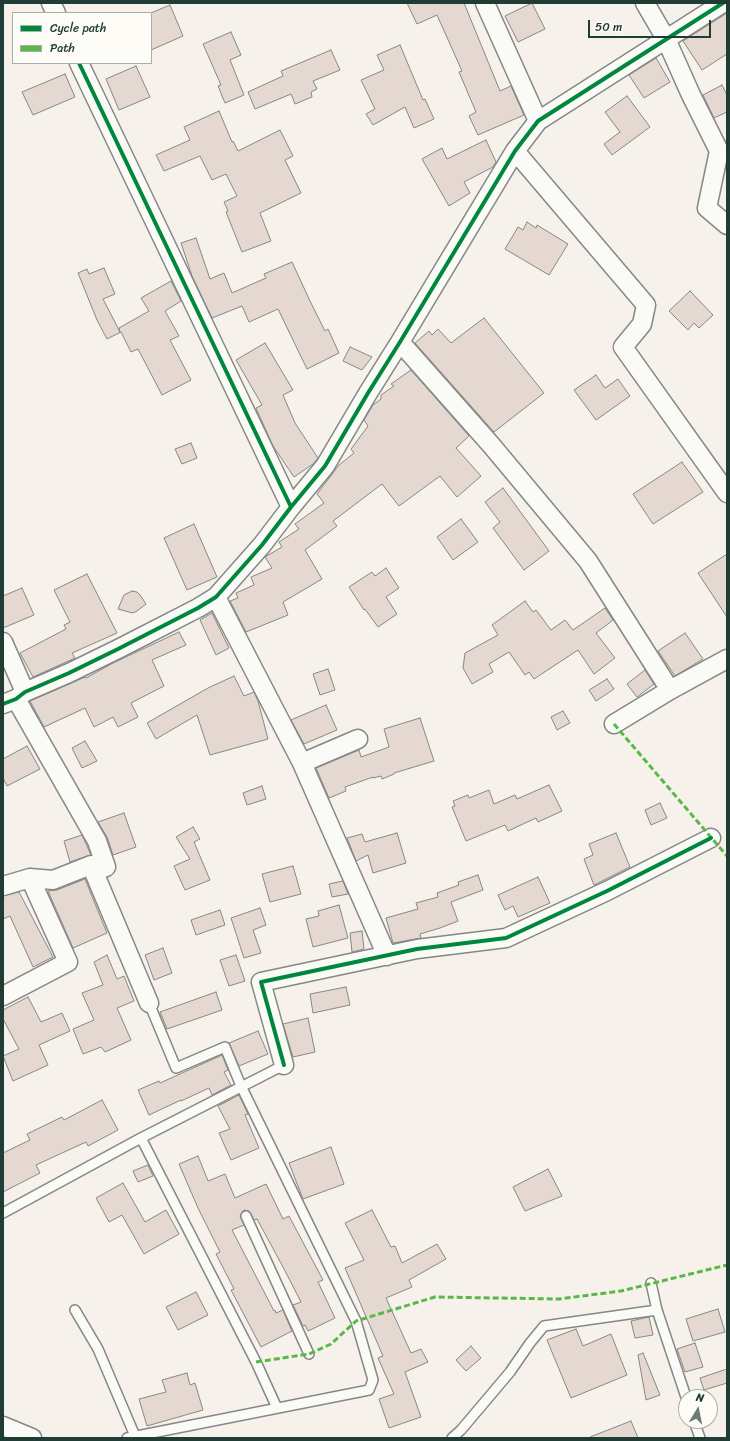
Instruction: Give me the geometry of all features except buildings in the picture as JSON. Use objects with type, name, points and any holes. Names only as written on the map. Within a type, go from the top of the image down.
[{"type":"street","points":[[51,3],[56,12]]},
{"type":"street","points":[[485,3],[538,121]]},
{"type":"street","points":[[645,3],[666,39],[691,95],[719,151],[707,208],[727,225]]},
{"type":"street","points":[[15,698],[198,608],[216,597],[262,545],[325,466],[515,151],[538,121],[723,3]]},
{"type":"street","points":[[79,64],[291,507]]},
{"type":"street","points":[[515,151],[646,305],[642,324],[622,347],[727,493]]},
{"type":"street","points":[[400,342],[492,446],[588,561],[670,690]]},
{"type":"street","points":[[216,597],[302,763],[387,956]]},
{"type":"street","points":[[3,642],[15,698],[97,841],[106,867],[94,872]]},
{"type":"street","points":[[614,724],[670,690],[727,659]]},
{"type":"street","points":[[302,763],[358,739]]},
{"type":"street","points":[[284,1065],[261,982],[417,949],[506,938],[607,892],[711,838]]},
{"type":"street","points":[[3,886],[30,878],[53,880],[91,865],[149,1003]]},
{"type":"street","points":[[3,996],[68,962],[30,878]]},
{"type":"street","points":[[3,1426],[32,1438]]},
{"type":"lane","points":[[75,1310],[98,1349],[131,1437],[369,1390],[373,1380],[356,1321],[241,1086],[225,1047],[176,1068],[149,1003]]},
{"type":"lane","points":[[3,1212],[141,1138],[284,1065]]},
{"type":"lane","points":[[141,1138],[256,1362],[277,1408]]},
{"type":"lane","points":[[246,1216],[310,1354]]},
{"type":"lane","points":[[651,1283],[657,1310],[683,1389]]},
{"type":"lane","points":[[452,1438],[461,1430],[510,1372],[544,1326],[657,1310]]},
{"type":"marked path","points":[[614,724],[727,856]]},
{"type":"marked path","points":[[256,1362],[309,1354],[331,1344],[356,1321],[435,1297],[559,1299],[621,1291],[727,1265]]},
{"type":"cycle path","points":[[3,704],[16,699],[25,692],[69,673],[118,649],[198,608],[216,597],[262,545],[325,466],[515,151],[538,121],[723,3]]},
{"type":"cycle path","points":[[79,64],[291,507]]},
{"type":"cycle path","points":[[284,1065],[261,982],[417,949],[506,938],[607,891],[711,838]]}]
